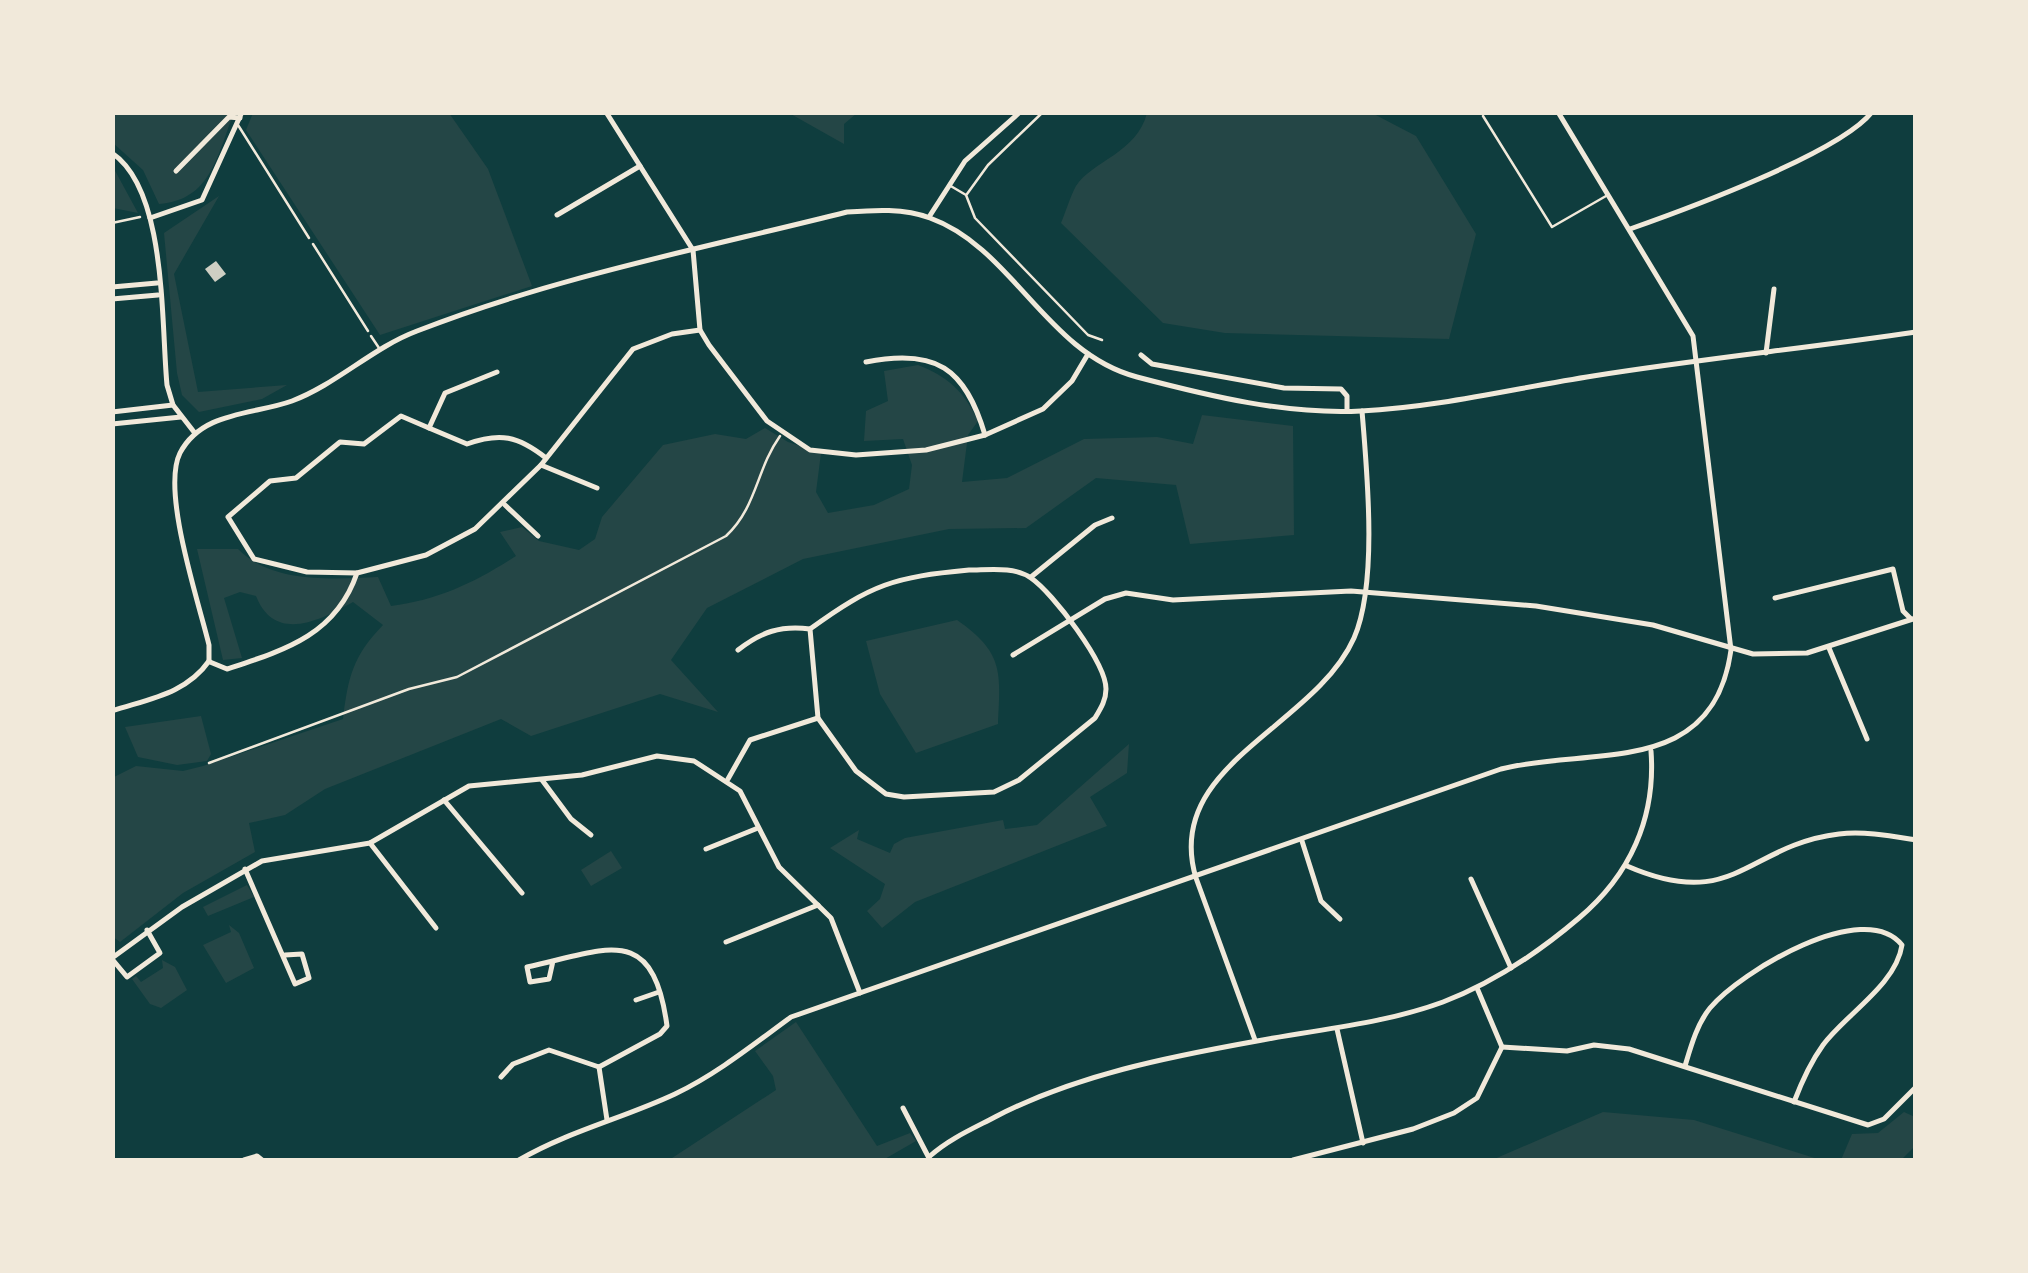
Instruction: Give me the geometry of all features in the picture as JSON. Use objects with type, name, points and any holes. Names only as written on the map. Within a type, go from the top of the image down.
[{"type":"street","points":[[606,112],[693,250],[700,330],[767,421],[810,450],[856,454],[926,450],[985,435],[1043,408],[1072,381],[1088,354]]},
{"type":"street","points":[[929,217],[965,162],[1020,112]]},
{"type":"street","points":[[519,1160],[675,1094],[712,1074],[791,1017],[1502,768],[1560,758],[1651,751],[1671,741],[1710,707],[1728,675],[1731,650],[1693,336],[1558,112]]},
{"type":"street","points":[[1630,229],[1740,187],[1852,132],[1872,112]]},
{"type":"street","points":[[150,218],[202,200],[239,118],[230,116],[216,126],[176,171]]},
{"type":"street","points":[[112,153],[132,170],[150,218],[167,385],[174,405],[194,432]]},
{"type":"street","points":[[557,214],[640,166]]},
{"type":"street","points":[[112,710],[180,689],[197,678],[209,661],[176,494],[178,457],[194,432],[216,420],[290,402],[380,349],[443,321],[693,250],[848,212],[880,210],[929,217],[1000,268],[1050,324],[1088,354],[1131,376],[1294,408],[1362,411],[1916,332]]},
{"type":"street","points":[[112,287],[157,283]]},
{"type":"street","points":[[1766,353],[1774,288]]},
{"type":"street","points":[[112,299],[158,294]]},
{"type":"street","points":[[546,458],[523,439],[488,436],[467,444],[400,416],[364,444],[340,442],[296,478],[270,482],[228,517],[254,559],[307,572],[358,574],[426,555],[475,529],[505,505],[546,458],[632,349],[672,334],[700,330]]},
{"type":"street","points":[[1140,356],[1152,364],[1284,388],[1342,389],[1348,396],[1347,411]]},
{"type":"street","points":[[866,362],[892,357],[939,362],[976,405],[985,435]]},
{"type":"street","points":[[430,428],[444,392],[497,372]]},
{"type":"street","points":[[112,412],[174,405]]},
{"type":"street","points":[[1255,1041],[1196,878],[1190,858],[1190,830],[1203,794],[1325,680],[1352,643],[1367,594],[1362,411]]},
{"type":"street","points":[[112,424],[181,417]]},
{"type":"street","points":[[540,465],[597,488]]},
{"type":"street","points":[[505,505],[538,536]]},
{"type":"street","points":[[1031,577],[1096,525],[1112,518]]},
{"type":"street","points":[[738,650],[753,638],[786,625],[810,629],[877,586],[905,576],[1008,570],[1031,577],[1069,620],[1103,673],[1104,704],[1095,718],[1020,780],[994,792],[904,797],[886,794],[856,771],[818,718],[810,629]]},
{"type":"street","points":[[1775,598],[1893,570],[1903,610],[1913,618]]},
{"type":"street","points":[[209,661],[227,669],[310,634],[336,618],[348,603],[358,574]]},
{"type":"street","points":[[1012,655],[1069,620],[1126,594],[1173,600],[1367,594],[1536,606],[1654,626],[1731,650],[1807,653],[1913,618]]},
{"type":"street","points":[[1830,648],[1867,739]]},
{"type":"street","points":[[728,780],[750,740],[818,718]]},
{"type":"street","points":[[903,1108],[930,1158],[945,1143],[1022,1103],[1100,1074],[1255,1041],[1337,1029],[1442,1002],[1476,987],[1550,943],[1613,888],[1648,808],[1653,784],[1651,751]]},
{"type":"street","points":[[146,930],[160,953],[127,978],[112,958],[146,930],[262,861],[370,843],[444,800],[481,784],[542,780],[657,756],[694,762],[728,780],[753,810],[779,867],[831,918],[860,993]]},
{"type":"street","points":[[542,780],[571,819],[591,836]]},
{"type":"street","points":[[444,800],[522,893]]},
{"type":"street","points":[[706,849],[722,839],[758,828]]},
{"type":"street","points":[[1626,865],[1689,884],[1734,878],[1780,852],[1837,834],[1916,840]]},
{"type":"street","points":[[1302,841],[1321,901],[1340,919]]},
{"type":"street","points":[[370,843],[436,928]]},
{"type":"street","points":[[245,870],[295,984],[309,978],[302,954],[285,955]]},
{"type":"street","points":[[1471,879],[1511,968]]},
{"type":"street","points":[[726,942],[818,904]]},
{"type":"street","points":[[1685,1066],[1709,1009],[1742,980],[1827,935],[1883,930],[1894,936],[1902,945],[1890,972],[1826,1041],[1809,1065],[1794,1102]]},
{"type":"street","points":[[501,1077],[513,1064],[550,1050],[599,1067],[660,1034],[667,1026],[651,966],[633,952],[592,952],[527,966],[530,982],[549,979],[554,961]]},
{"type":"street","points":[[1476,987],[1502,1047]]},
{"type":"street","points":[[636,1000],[659,992]]},
{"type":"street","points":[[1337,1029],[1363,1143]]},
{"type":"street","points":[[1502,1047],[1567,1051],[1594,1045],[1630,1049],[1868,1125],[1884,1119],[1916,1087]]},
{"type":"street","points":[[1293,1160],[1427,1124],[1476,1098],[1502,1047]]},
{"type":"street","points":[[599,1067],[607,1120]]},
{"type":"street","points":[[244,1160],[257,1156],[262,1160]]},
{"type":"lane","points":[[966,195],[988,165],[1043,112]]},
{"type":"lane","points":[[1483,116],[1552,227],[1608,195]]},
{"type":"lane","points":[[239,118],[310,238]]},
{"type":"lane","points":[[948,184],[966,195],[974,218],[1088,336],[1102,340]]},
{"type":"lane","points":[[372,336],[380,349]]},
{"type":"path","points":[[112,223],[138,216],[150,218]]},
{"type":"path","points":[[310,238],[372,336]]},
{"type":"path","points":[[209,763],[409,689],[457,677],[726,536],[744,519],[767,454],[783,432]]},
{"type":"shaded area","points":[[1370,112],[1416,136],[1476,234],[1449,339],[1225,333],[1163,323],[1061,223],[1083,177],[1134,138],[1147,113]]},
{"type":"shaded area","points":[[112,113],[234,113],[217,159],[202,184],[177,201],[159,204],[143,170],[113,143]]},
{"type":"shaded area","points":[[253,113],[449,113],[488,169],[532,286],[380,335],[246,130]]},
{"type":"shaded area","points":[[789,113],[857,113],[844,124],[844,144]]},
{"type":"shaded area","points":[[113,167],[138,213],[113,208]]},
{"type":"shaded area","points":[[219,196],[174,274],[198,392],[287,385],[262,399],[199,412],[182,395],[177,373],[164,233]]},
{"type":"shaded area","points":[[918,365],[954,386],[978,421],[968,435],[962,482],[1007,478],[1084,439],[1157,437],[1193,444],[1202,415],[1293,426],[1294,535],[1190,544],[1176,485],[1096,478],[1026,528],[949,529],[803,559],[707,608],[671,660],[718,712],[660,694],[531,736],[501,719],[325,789],[285,815],[249,823],[255,852],[183,893],[120,942],[112,936],[112,778],[136,766],[183,771],[203,766],[343,719],[354,668],[383,625],[353,602],[313,621],[287,624],[264,611],[256,596],[240,592],[224,598],[242,658],[223,660],[197,549],[238,549],[268,568],[304,577],[378,577],[391,606],[409,603],[457,589],[516,556],[500,532],[522,527],[539,541],[579,550],[595,539],[602,517],[663,445],[715,434],[746,439],[765,428],[788,442],[821,453],[816,492],[828,513],[874,505],[909,489],[912,465],[903,439],[864,441],[866,411],[888,401],[884,371]]},
{"type":"shaded area","points":[[957,620],[983,642],[996,664],[998,724],[916,753],[880,694],[866,641]]},
{"type":"shaded area","points":[[201,716],[211,754],[207,761],[177,765],[138,757],[125,727]]},
{"type":"shaded area","points":[[1129,744],[1127,773],[1090,797],[1107,826],[915,902],[882,928],[867,911],[880,899],[885,884],[830,848],[859,830],[857,839],[890,853],[894,844],[905,838],[1003,820],[1005,829],[1037,825]]},
{"type":"shaded area","points":[[611,851],[622,868],[591,886],[581,870]]},
{"type":"shaded area","points":[[247,885],[254,897],[208,916],[203,907]]},
{"type":"shaded area","points":[[229,925],[239,933],[254,968],[226,983],[203,945],[231,932]]},
{"type":"shaded area","points":[[162,960],[175,967],[187,990],[161,1008],[150,1004],[132,979],[136,976],[141,982],[163,968]]},
{"type":"shaded area","points":[[796,1022],[877,1146],[910,1133],[916,1141],[883,1160],[669,1160],[776,1090],[773,1076],[755,1051]]},
{"type":"shaded area","points":[[1603,1112],[1694,1120],[1821,1160],[1492,1160]]},
{"type":"shaded area","points":[[1904,1112],[1915,1117],[1916,1145],[1901,1160],[1841,1160],[1852,1134],[1878,1133]]},
{"type":"building","points":[[216,261],[226,274],[215,282],[205,269]]}]
